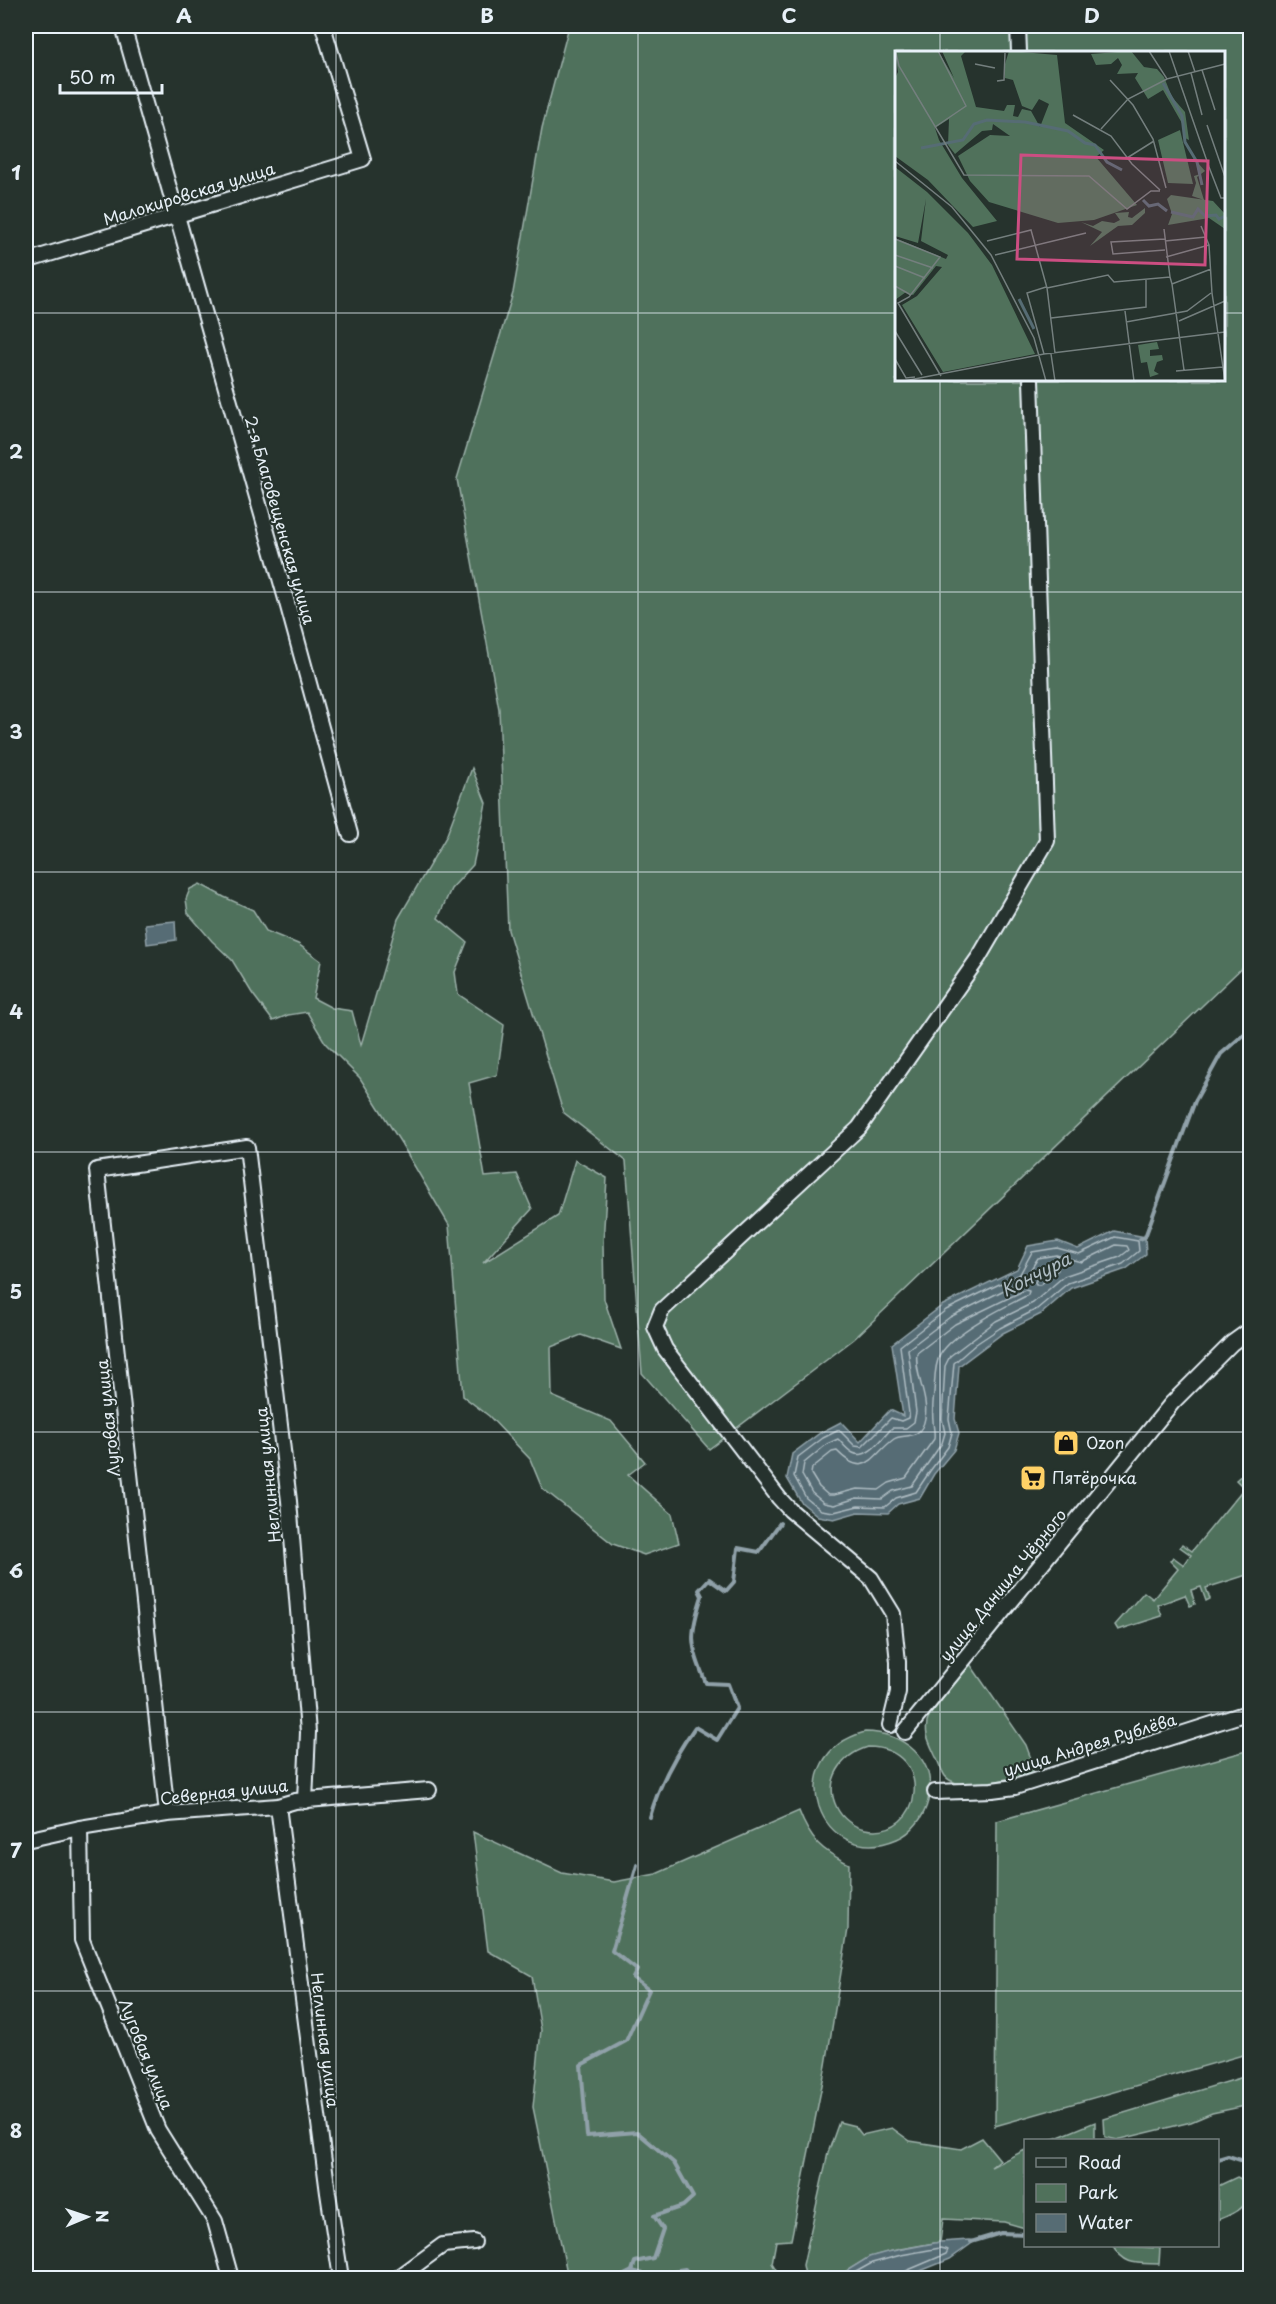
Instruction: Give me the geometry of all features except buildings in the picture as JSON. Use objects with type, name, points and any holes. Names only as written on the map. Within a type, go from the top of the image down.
[{"type":"street","name":"2-я Благовещенская улица","points":[[123,26],[283,588],[350,834]]},
{"type":"street","name":"Малокировская улица","points":[[26,261],[363,159],[323,26]]},
{"type":"street","points":[[1018,26],[1019,51]]},
{"type":"street","points":[[890,1725],[898,1692],[898,1662],[893,1614],[871,1578],[790,1510],[779,1498],[665,1349],[655,1327],[662,1310],[859,1128],[979,957],[1047,841],[1031,381]]},
{"type":"street","name":"Неглинная улица","points":[[247,1147],[290,1513],[308,1732],[305,1801]]},
{"type":"street","name":"Луговая улица","points":[[167,1814],[97,1170],[247,1147]]},
{"type":"street","name":"улица Даниила Чёрного","points":[[905,1732],[1172,1403],[1232,1342],[1251,1330]]},
{"type":"street","name":"улица Андрея Рублёва","points":[[935,1792],[992,1790],[1015,1786],[1251,1712]]},
{"type":"street","name":"Северная улица","points":[[26,1840],[80,1828],[167,1814],[278,1806],[305,1801],[429,1790]]},
{"type":"street","name":"Неглинная улица","points":[[278,1806],[341,2278]]},
{"type":"street","name":"Луговая улица","points":[[80,1828],[82,1940],[158,2130],[215,2221],[231,2278]]},
{"type":"street","points":[[398,2278],[442,2245],[474,2242]]},
{"type":"green space","points":[[569,26],[1250,26],[1250,960],[854,1339],[709,1449],[642,1373],[626,1161],[563,1112],[508,930],[499,709],[457,479],[513,293],[542,128]]},
{"type":"green space","points":[[472,768],[486,803],[473,865],[451,889],[438,918],[467,942],[455,972],[458,994],[504,1025],[497,1075],[469,1083],[485,1177],[517,1174],[532,1209],[483,1263],[558,1216],[575,1160],[607,1178],[603,1243],[604,1299],[621,1349],[581,1335],[551,1347],[552,1396],[611,1421],[645,1462],[628,1475],[672,1514],[679,1543],[644,1555],[613,1544],[542,1488],[530,1459],[489,1416],[463,1396],[449,1225],[360,1078],[326,1044],[307,1012],[288,1015],[273,1021],[252,993],[232,960],[188,913],[186,899],[190,889],[200,884],[253,910],[266,931],[298,944],[321,961],[313,998],[332,1008],[352,1011],[361,1045],[398,919],[446,837]]},
{"type":"green space","points":[[1244,1473],[1250,1474],[1248,1492],[1250,1496],[1250,1574],[1206,1588],[1210,1599],[1206,1601],[1201,1587],[1191,1590],[1195,1604],[1190,1606],[1185,1595],[1158,1605],[1162,1616],[1118,1630],[1115,1625],[1144,1592],[1153,1599],[1178,1569],[1170,1561],[1173,1557],[1184,1565],[1191,1555],[1180,1547],[1182,1544],[1192,1551],[1244,1488],[1236,1480]]},
{"type":"green space","points":[[970,1664],[1026,1745],[1034,1767],[1030,1774],[973,1784],[961,1784],[945,1776],[928,1740],[927,1721]]},
{"type":"green space","points":[[865,1732],[879,1733],[904,1743],[922,1761],[928,1772],[930,1786],[928,1801],[920,1818],[908,1833],[897,1839],[870,1845],[847,1840],[830,1826],[819,1807],[816,1785],[822,1763],[838,1745]],"holes":[[[868,1747],[890,1751],[905,1762],[912,1776],[914,1793],[910,1808],[900,1821],[885,1829],[865,1829],[848,1822],[837,1808],[833,1798],[832,1788],[838,1770],[850,1756]]]},
{"type":"green space","points":[[1250,1750],[1250,2053],[995,2126],[997,1821]]},
{"type":"green space","points":[[799,1811],[808,1830],[818,1843],[831,1854],[849,1864],[848,1929],[826,2065],[791,2240],[776,2241],[772,2263],[781,2278],[568,2278],[533,2107],[541,2030],[532,1976],[488,1951],[473,1832],[562,1873],[614,1882],[656,1874]]},
{"type":"green space","points":[[1250,2075],[1250,2105],[1212,2113],[1191,2122],[1121,2139],[1105,2137],[1104,2119]]},
{"type":"green space","points":[[839,2122],[855,2126],[862,2135],[892,2128],[910,2141],[961,2149],[982,2138],[1000,2160],[991,2167],[1024,2150],[1024,2228],[1004,2222],[943,2219],[940,2242],[870,2257],[845,2272],[824,2278],[805,2275],[803,2265],[828,2153]]},
{"type":"green space","points":[[1095,2122],[1095,2139],[1053,2139]]},
{"type":"green space","points":[[1237,2177],[1249,2183],[1248,2198],[1242,2208],[1219,2220],[1219,2186]]},
{"type":"green space","points":[[1114,2247],[1160,2248],[1159,2264],[1132,2262]]},
{"type":"water","points":[[175,921],[176,940],[147,944],[145,924]]},
{"type":"water","points":[[1114,1231],[1145,1237],[1146,1254],[1126,1269],[1071,1288],[1041,1314],[1003,1333],[959,1366],[955,1419],[959,1433],[954,1450],[934,1474],[920,1498],[898,1504],[888,1513],[858,1512],[834,1519],[818,1516],[801,1502],[787,1478],[792,1454],[820,1433],[841,1422],[860,1442],[890,1410],[903,1416],[892,1344],[943,1305],[1017,1269],[1028,1246],[1058,1241],[1078,1249]]},
{"type":"water","points":[[975,2241],[950,2259],[903,2278],[824,2278],[845,2272],[869,2257],[887,2252],[940,2242]]},
{"type":"waterway","name":"Кончура","points":[[1140,1239],[1145,1237],[1195,1101],[1221,1054],[1250,1029]]},
{"type":"waterway","name":"Кончура","points":[[650,1817],[668,1770],[695,1727],[717,1740],[737,1708],[728,1684],[706,1683],[697,1659],[693,1631],[702,1596],[699,1590],[709,1579],[726,1591],[734,1582],[738,1548],[759,1552],[780,1523]]},
{"type":"waterway","name":"Кончура","points":[[618,2278],[632,2271],[635,2262],[653,2258],[663,2229],[654,2216],[683,2206],[693,2197],[674,2163],[637,2132],[587,2136],[581,2065],[626,2041],[649,1990],[633,1978],[637,1970],[612,1951],[637,1865]]},
{"type":"waterway","points":[[1219,2159],[1228,2156],[1250,2163]]},
{"type":"waterway","points":[[971,2242],[1001,2233],[1024,2234]]},
{"type":"waterway","points":[[632,2271],[648,2275],[685,2269],[692,2278]]},
{"type":"waterway","points":[[730,2278],[733,2276],[743,2278]]},
{"type":"place","name":"Ozon","points":[[1066,1443]]},
{"type":"place","name":"Пятёрочка","points":[[1033,1478]]}]
